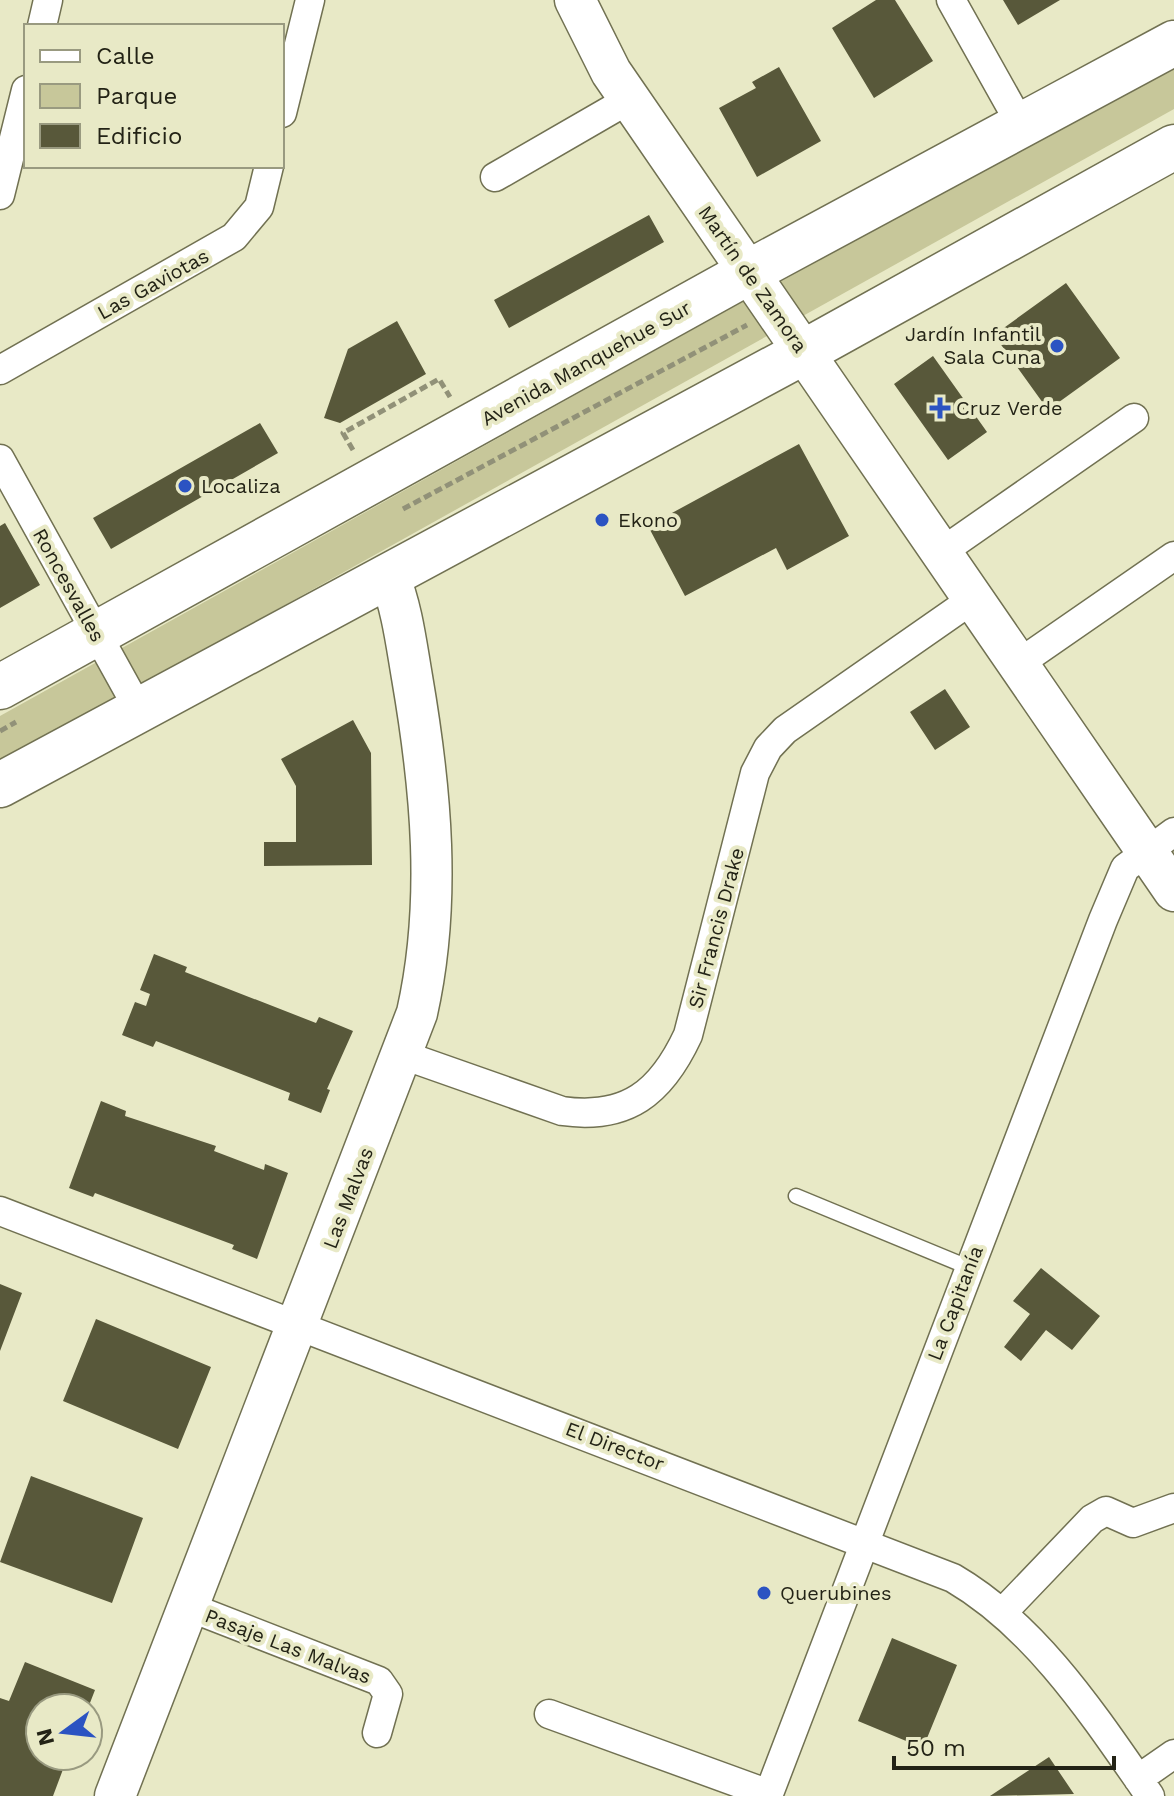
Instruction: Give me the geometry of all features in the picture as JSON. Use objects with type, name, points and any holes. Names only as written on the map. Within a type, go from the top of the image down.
[{"type":"main road","name":"Avenida Manquehue Sur","points":[[0,687],[747,273],[1174,43]]},
{"type":"main road","points":[[0,785],[804,352],[1174,147]]},
{"type":"street","points":[[42,24],[48,0]]},
{"type":"street","points":[[284,105],[310,0]]},
{"type":"street","name":"Martín de Zamora","points":[[575,0],[594,42],[630,99],[940,553],[1018,664],[1160,842],[1174,891]]},
{"type":"street","points":[[951,0],[1021,125]]},
{"type":"street","points":[[0,195],[24,98]]},
{"type":"street","points":[[495,177],[630,99]]},
{"type":"street","name":"Las Gaviotas","points":[[0,370],[234,237],[259,207],[269,168]]},
{"type":"street","points":[[940,553],[1134,418]]},
{"type":"street","name":"Roncesvalles","points":[[0,459],[139,710]]},
{"type":"street","points":[[1018,664],[1174,556]]},
{"type":"street","name":"Las Malvas","points":[[115,1796],[403,1055],[427,970],[433,881],[420,725],[400,601],[389,576]]},
{"type":"street","name":"Sir Francis Drake","points":[[403,1055],[562,1111],[581,1114],[618,1109],[655,1088],[669,1072],[688,1035],[755,773],[768,748],[785,730],[973,599]]},
{"type":"street","name":"La Capitanía","points":[[768,1795],[1103,920],[1125,868],[1160,842]]},
{"type":"street","name":"El Director","points":[[0,1211],[953,1578],[1003,1612],[1042,1652],[1144,1788]]},
{"type":"street","points":[[1003,1612],[1092,1519],[1106,1511],[1133,1523],[1174,1508]]},
{"type":"street","name":"Pasaje Las Malvas","points":[[189,1607],[379,1681],[388,1694],[377,1733]]},
{"type":"street","points":[[549,1714],[768,1795]]},
{"type":"street","points":[[1144,1788],[1174,1754]]},
{"type":"lane","points":[[796,1196],[968,1267]]},
{"type":"green space","points":[[1174,61],[1174,109],[0,764],[0,716]]},
{"type":"building","points":[[876,0],[895,0],[933,61],[874,98],[832,28]]},
{"type":"building","points":[[1003,0],[1060,0],[1018,25]]},
{"type":"building","points":[[779,67],[821,141],[757,177],[719,108],[756,88],[752,82]]},
{"type":"building","points":[[649,215],[664,242],[509,328],[494,300]]},
{"type":"building","name":"Jardín Infantil Sala Cuna","points":[[1066,283],[1120,358],[1048,410],[994,335]]},
{"type":"building","points":[[397,321],[426,374],[340,423],[324,418],[348,349]]},
{"type":"building","name":"Cruz Verde","points":[[933,356],[987,432],[948,460],[894,384]]},
{"type":"building","name":"Localiza","points":[[260,423],[278,453],[111,549],[93,518]]},
{"type":"building","points":[[799,444],[849,536],[787,570],[776,548],[685,596],[648,526]]},
{"type":"building","points":[[5,523],[40,585],[0,608],[0,526]]},
{"type":"building","points":[[945,689],[970,727],[935,750],[910,712]]},
{"type":"building","points":[[353,720],[371,753],[372,865],[264,866],[264,842],[296,842],[296,786],[281,759]]},
{"type":"building","points":[[154,954],[187,967],[185,972],[316,1023],[319,1017],[353,1031],[327,1089],[330,1090],[321,1113],[288,1100],[290,1093],[156,1041],[153,1047],[122,1035],[135,1002],[146,1006],[150,994],[140,990]]},
{"type":"building","points":[[101,1101],[126,1111],[125,1116],[216,1146],[214,1151],[264,1170],[265,1164],[288,1173],[257,1259],[232,1249],[234,1245],[95,1193],[93,1197],[69,1188]]},
{"type":"building","points":[[1041,1268],[1100,1316],[1072,1350],[1046,1330],[1021,1361],[1004,1347],[1030,1314],[1013,1301]]},
{"type":"building","points":[[0,1284],[22,1293],[0,1351]]},
{"type":"building","points":[[96,1319],[211,1367],[178,1449],[63,1401]]},
{"type":"building","points":[[31,1476],[143,1518],[112,1603],[0,1562]]},
{"type":"building","points":[[892,1638],[957,1665],[923,1748],[858,1721]]},
{"type":"building","points":[[25,1662],[95,1690],[24,1692],[24,1772],[62,1772],[53,1796],[0,1796],[0,1698],[9,1701]]},
{"type":"building","points":[[1049,1757],[1074,1794],[990,1796]]},
{"type":"place","name":"Jardín Infantil Sala Cuna","points":[[1057,346]]},
{"type":"place","name":"Cruz Verde","points":[[940,408]]},
{"type":"place","name":"Localiza","points":[[185,486]]},
{"type":"place","name":"Ekono","points":[[602,520]]},
{"type":"place","name":"Querubines","points":[[764,1593]]}]
